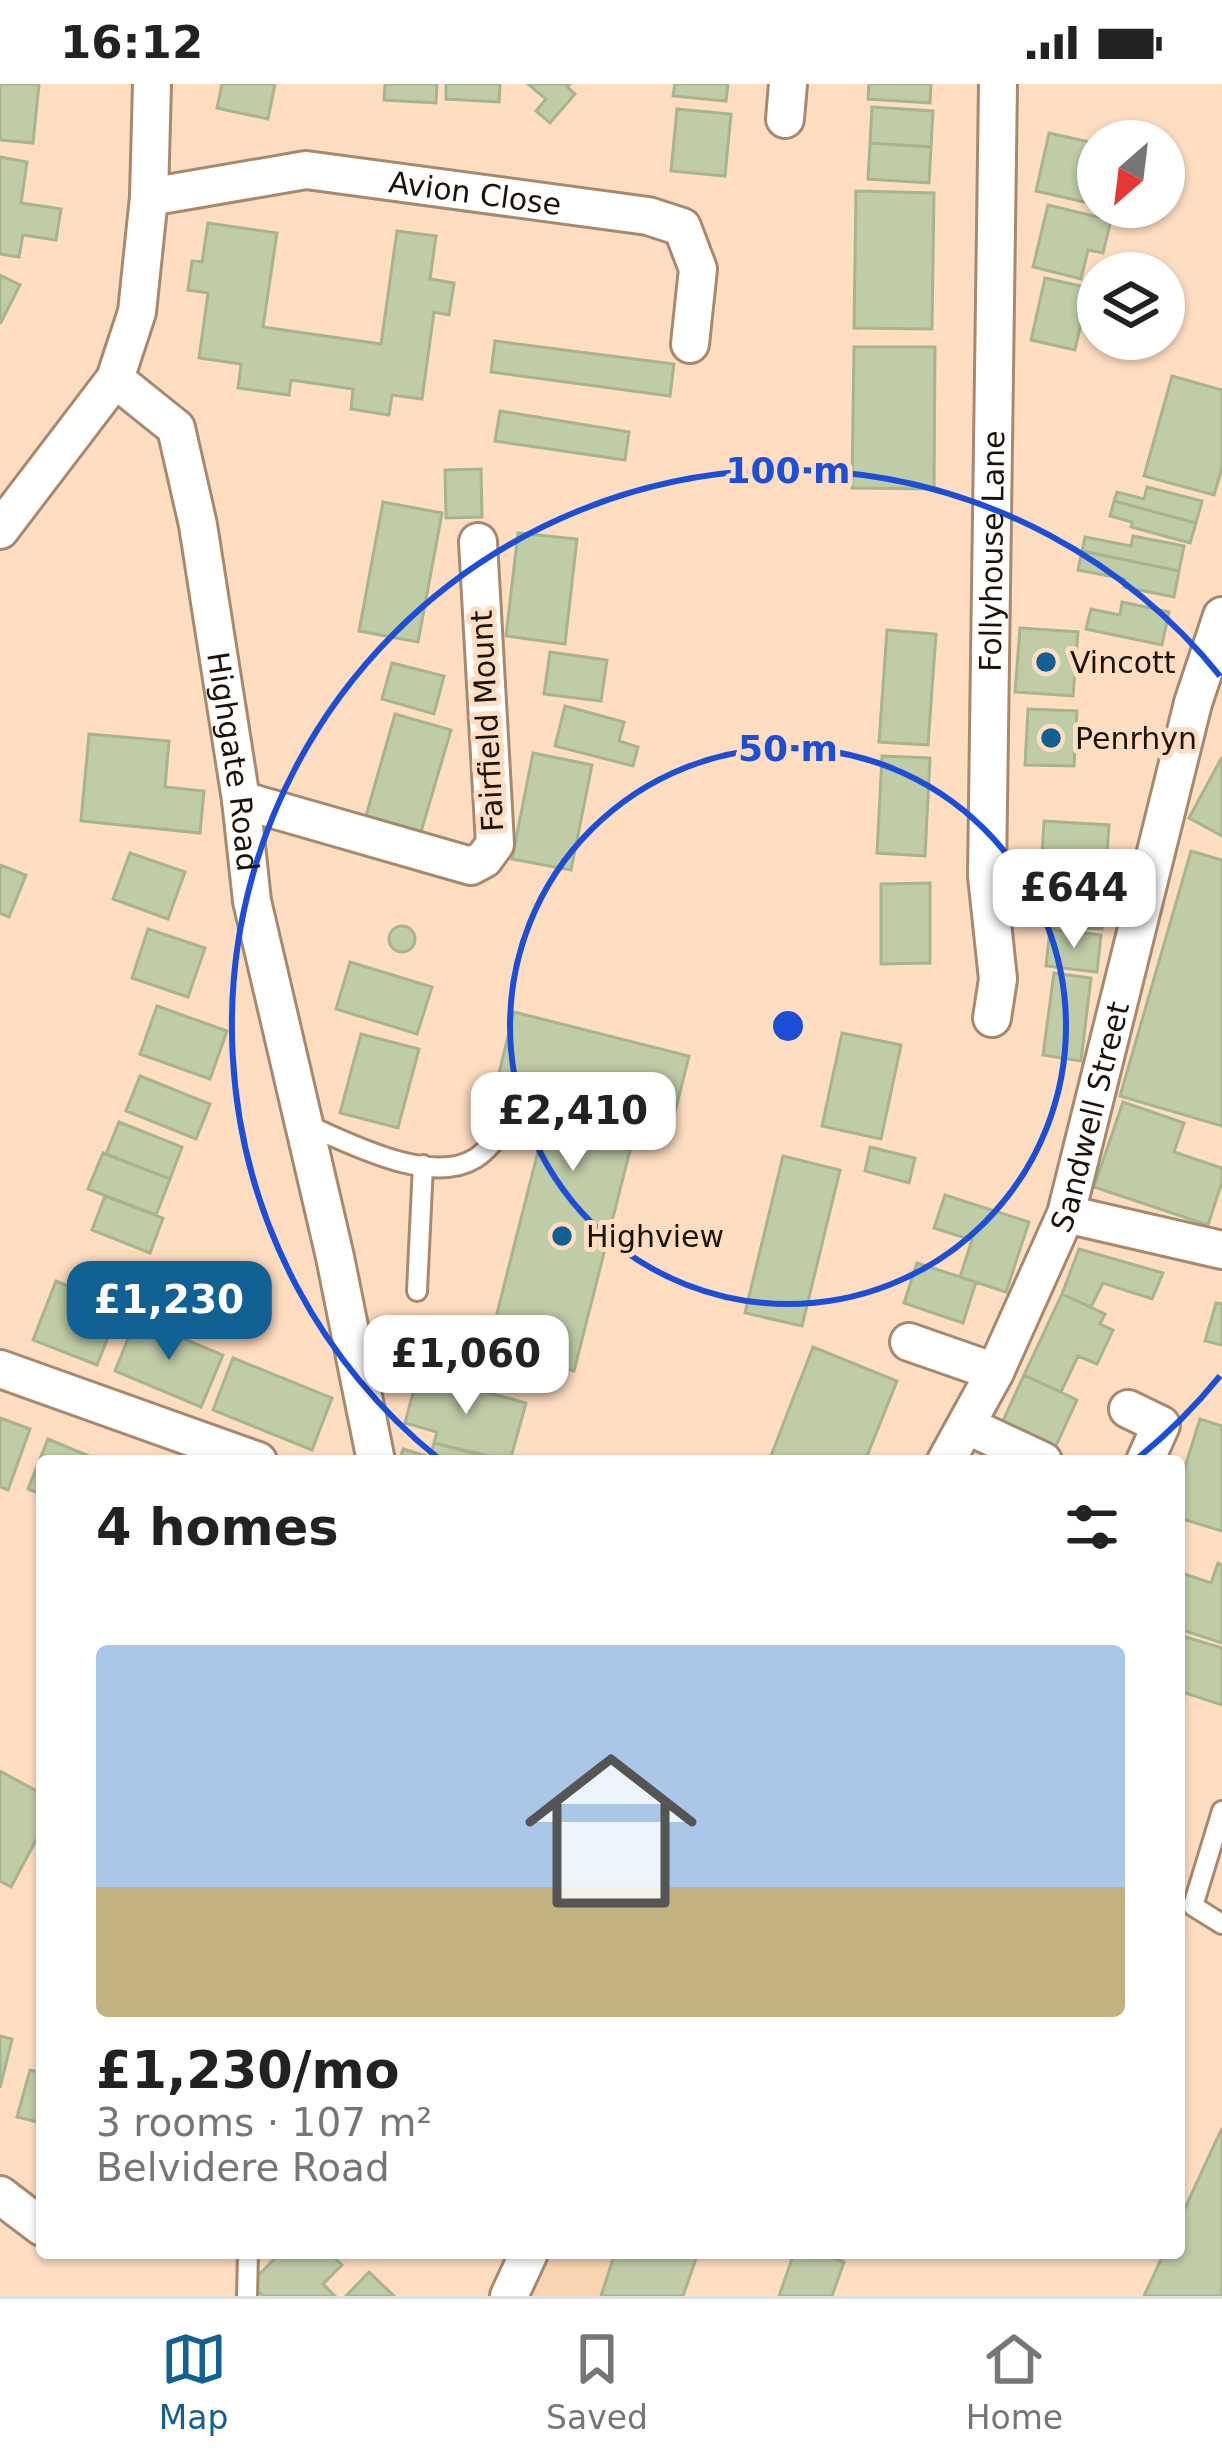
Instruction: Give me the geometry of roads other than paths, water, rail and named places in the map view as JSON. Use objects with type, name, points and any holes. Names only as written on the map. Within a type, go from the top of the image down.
[{"type":"street","points":[[0,530],[116,379],[136,312],[148,197],[152,84]]},
{"type":"street","name":"Follyhouse Lane","points":[[992,1018],[998,979],[987,876],[998,84]]},
{"type":"street","name":"Avion Close","points":[[148,197],[306,170],[648,216],[682,227],[698,269],[690,344]]},
{"type":"street","name":"Highgate Road","points":[[116,379],[176,428],[198,525],[252,901],[375,1455]]},
{"type":"street","name":"Fairfield Mount","points":[[241,800],[471,866],[484,859],[495,844],[478,542]]},
{"type":"street","name":"Sandwell Street","points":[[950,1455],[995,1372],[1066,1214],[1193,703],[1222,616]]},
{"type":"street","points":[[1066,1214],[1222,1250]]},
{"type":"street","points":[[909,1342],[995,1372]]},
{"type":"street","points":[[0,1370],[241,1455]]},
{"type":"street","points":[[1128,1409],[1162,1425],[1148,1455]]},
{"type":"street","points":[[968,1426],[1030,1455]]},
{"type":"street","points":[[0,2195],[36,2222]]},
{"type":"street","points":[[509,2296],[526,2259]]},
{"type":"lane","points":[[304,1123],[377,1156],[440,1168],[475,1159],[521,1108]]},
{"type":"lane","points":[[417,1291],[423,1165]]},
{"type":"lane","points":[[1222,1810],[1193,1906],[1222,1924]]},
{"type":"lane","points":[[247,2296],[248,2259]]},
{"type":"place","name":"Vincott","points":[[1046,662]]},
{"type":"place","name":"Penrhyn","points":[[1051,738]]},
{"type":"place","name":"Highview","points":[[562,1236]]}]
